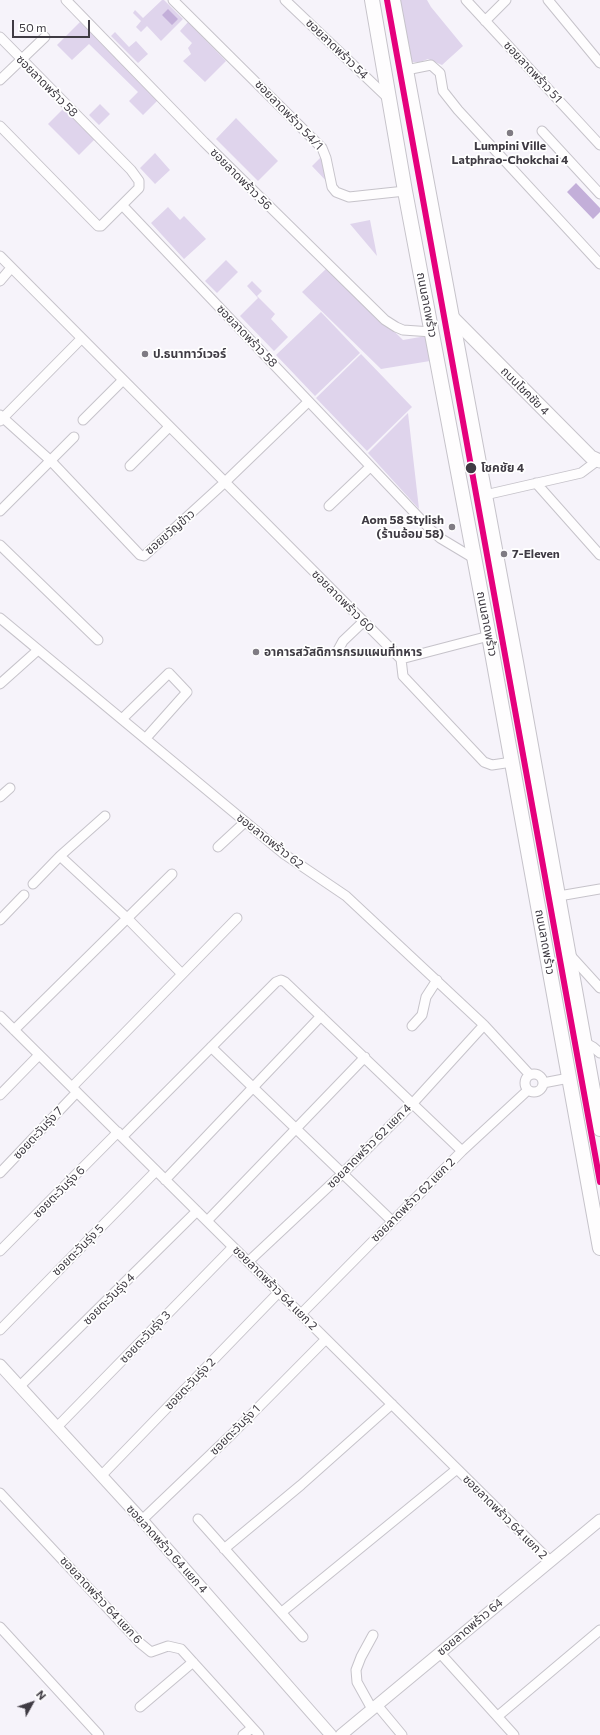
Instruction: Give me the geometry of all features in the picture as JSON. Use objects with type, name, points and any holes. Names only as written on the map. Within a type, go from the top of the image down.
[{"type":"main road","name":"ถนนลาดพร้าว","points":[[372,0],[405,191],[475,559],[600,1248]]},
{"type":"main road","name":"ถนนลาดพร้าว","points":[[393,0],[485,495],[584,1042],[597,1094],[600,1129]]},
{"type":"main road","name":"ถนนโชคชัย 4","points":[[452,317],[591,457],[599,460]]},
{"type":"main road","points":[[537,898],[558,896]]},
{"type":"street","name":"ซอยลาดพร้าว 56","points":[[66,0],[226,164],[385,320],[403,330],[432,332]]},
{"type":"street","name":"ซอยลาดพร้าว 54/1","points":[[173,0],[322,148],[326,158],[332,187],[336,192],[348,197],[405,191]]},
{"type":"street","name":"ซอยลาดพร้าว 54","points":[[285,0],[389,99]]},
{"type":"street","name":"ซอยลาดพร้าว 51","points":[[466,0],[600,145]]},
{"type":"street","points":[[485,21],[506,0]]},
{"type":"street","points":[[548,0],[600,63]]},
{"type":"street","name":"ซอยลาดพร้าว 58","points":[[0,37],[137,177],[140,184],[139,188],[123,206],[101,226],[98,226],[0,126]]},
{"type":"street","points":[[0,80],[45,37]]},
{"type":"street","points":[[406,70],[431,65],[440,73],[443,91],[458,110],[600,264]]},
{"type":"street","points":[[542,131],[600,194]]},
{"type":"street","name":"ซอยลาดพร้าว 58","points":[[123,206],[370,467],[440,538],[475,559]]},
{"type":"street","name":"ซอยลาดพร้าว 60","points":[[0,256],[224,483],[401,659]]},
{"type":"street","points":[[0,281],[12,268]]},
{"type":"street","points":[[1,418],[81,339]]},
{"type":"street","points":[[83,420],[123,380]]},
{"type":"street","name":"ซอยขวัญข้าว","points":[[1,418],[52,461],[140,555],[144,556],[224,483],[308,402]]},
{"type":"street","points":[[130,466],[169,427]]},
{"type":"street","points":[[0,511],[52,461],[74,437]]},
{"type":"street","points":[[485,495],[581,473],[599,460]]},
{"type":"street","points":[[329,506],[370,467]]},
{"type":"street","points":[[536,483],[600,555]]},
{"type":"street","points":[[0,545],[98,640]]},
{"type":"street","name":"ซอยลาดพร้าว 62","points":[[0,618],[123,718],[284,854],[346,896],[484,1025],[530,1075],[539,1075],[543,1083]]},
{"type":"street","points":[[337,652],[343,641],[363,622]]},
{"type":"street","points":[[489,636],[401,659],[401,671],[403,676],[484,762],[492,765],[512,762]]},
{"type":"street","points":[[0,684],[38,650]]},
{"type":"street","points":[[123,718],[169,673],[187,692],[146,738]]},
{"type":"street","points":[[0,797],[10,788]]},
{"type":"street","points":[[33,884],[60,856],[105,816]]},
{"type":"street","points":[[218,847],[245,822]]},
{"type":"street","points":[[60,856],[127,918],[182,974]]},
{"type":"street","points":[[14,1030],[172,874]]},
{"type":"street","points":[[558,896],[600,889]]},
{"type":"street","points":[[0,920],[24,895]]},
{"type":"street","name":"ซอยตะวันรุ่ง 7","points":[[0,1173],[74,1090],[182,974],[237,918]]},
{"type":"street","points":[[569,954],[600,988]]},
{"type":"street","name":"ซอยตะวันรุ่ง 6","points":[[0,1251],[276,982],[281,980],[285,982],[321,1016]]},
{"type":"street","points":[[412,1026],[422,1014],[426,998],[437,980]]},
{"type":"street","points":[[165,1180],[321,1016],[462,1151]]},
{"type":"street","name":"ซอยลาดพร้าว 64 แยก 2","points":[[0,1017],[120,1134],[550,1561]]},
{"type":"street","name":"ซอยลาดพร้าว 62 แยก 4","points":[[248,1262],[342,1174],[413,1103],[484,1025]]},
{"type":"street","points":[[584,1042],[593,1046],[600,1053]]},
{"type":"street","points":[[211,1047],[392,1221]]},
{"type":"street","points":[[0,1095],[39,1055]]},
{"type":"street","points":[[207,1221],[365,1057]]},
{"type":"street","points":[[530,1075],[525,1082],[528,1090],[537,1092],[542,1088],[543,1083],[569,1078]]},
{"type":"street","name":"ซอยลาดพร้าว 62 แยก 2","points":[[301,1314],[462,1151],[528,1090]]},
{"type":"street","name":"ซอยตะวันรุ่ง 5","points":[[0,1330],[156,1171]]},
{"type":"street","name":"ซอยตะวันรุ่ง 4","points":[[20,1386],[197,1211]]},
{"type":"street","name":"ซอยตะวันรุ่ง 3","points":[[57,1427],[233,1247]]},
{"type":"street","name":"ซอยตะวันรุ่ง 2","points":[[101,1476],[279,1292]]},
{"type":"street","name":"ซอยตะวันรุ่ง 1","points":[[142,1520],[232,1434],[326,1339]]},
{"type":"street","name":"ซอยลาดพร้าว 64 แยก 4","points":[[0,1365],[142,1520],[331,1735]]},
{"type":"street","points":[[224,1549],[301,1485],[392,1404]]},
{"type":"street","points":[[282,1612],[457,1469]]},
{"type":"street","name":"ซอยลาดพร้าว 64 แยก 6","points":[[0,1493],[140,1643],[151,1652],[168,1646],[181,1649],[259,1735]]},
{"type":"street","points":[[198,1519],[303,1637]]},
{"type":"street","name":"ซอยลาดพร้าว 64","points":[[340,1735],[600,1520]]},
{"type":"street","points":[[0,1627],[98,1735]]},
{"type":"street","points":[[498,1716],[600,1630]]},
{"type":"street","points":[[373,1635],[356,1670],[357,1682],[374,1707],[402,1735]]},
{"type":"street","points":[[440,1653],[514,1735]]},
{"type":"street","points":[[140,1707],[193,1662]]},
{"type":"street","points":[[243,1735],[252,1728]]},
{"type":"shaded area","points":[[162,0],[164,0],[183,19],[161,41],[147,26],[141,32],[136,27],[141,21],[133,13],[135,10],[143,18]]},
{"type":"shaded area","points":[[395,0],[427,0],[463,46],[442,65],[428,59],[420,62],[406,62]]},
{"type":"shaded area","points":[[168,9],[178,19],[172,25],[162,15]]},
{"type":"shaded area","points":[[80,22],[158,100],[143,115],[129,101],[138,92],[89,44],[72,60],[57,45]]},
{"type":"shaded area","points":[[188,22],[226,61],[205,82],[183,61],[191,54],[188,48],[192,43],[180,31]]},
{"type":"shaded area","points":[[115,32],[129,47],[136,41],[148,54],[138,63],[111,36]]},
{"type":"shaded area","points":[[100,104],[110,114],[99,125],[89,115]]},
{"type":"shaded area","points":[[64,108],[95,139],[79,155],[48,124]]},
{"type":"shaded area","points":[[236,118],[278,161],[258,181],[216,139]]},
{"type":"shaded area","points":[[155,153],[170,170],[155,184],[140,168]]},
{"type":"shaded area","points":[[325,153],[330,185],[312,166]]},
{"type":"shaded area","points":[[576,183],[600,208],[600,212],[593,219],[567,192]]},
{"type":"shaded area","points":[[168,207],[180,220],[184,216],[206,239],[184,259],[151,223]]},
{"type":"shaded area","points":[[370,220],[377,256],[350,224]]},
{"type":"shaded area","points":[[226,260],[238,272],[217,293],[205,281]]},
{"type":"shaded area","points":[[328,267],[403,340],[426,336],[430,361],[381,369],[302,292]]},
{"type":"shaded area","points":[[252,281],[262,291],[257,296],[275,314],[271,319],[288,337],[274,351],[240,316],[258,298],[247,286]]},
{"type":"shaded area","points":[[321,312],[360,353],[315,396],[276,355]]},
{"type":"shaded area","points":[[361,354],[412,407],[367,451],[316,398]]},
{"type":"shaded area","points":[[408,413],[419,509],[368,453]]},
{"type":"transit line","points":[[387,0],[600,1182]]},
{"type":"place","name":"Lumpini Ville Latphrao-Chokchai 4","points":[[510,133]]},
{"type":"place","name":"ป.ธนาทาว์เวอร์","points":[[145,354]]},
{"type":"place","name":"โชคชัย 4","points":[[471,468]]},
{"type":"place","name":"Aom 58 Stylish (ร้านอ้อม 58)","points":[[452,527]]},
{"type":"place","name":"7-Eleven","points":[[504,554]]},
{"type":"place","name":"อาคารสวัสดิการกรมแผนที่ทหาร","points":[[256,652]]}]
